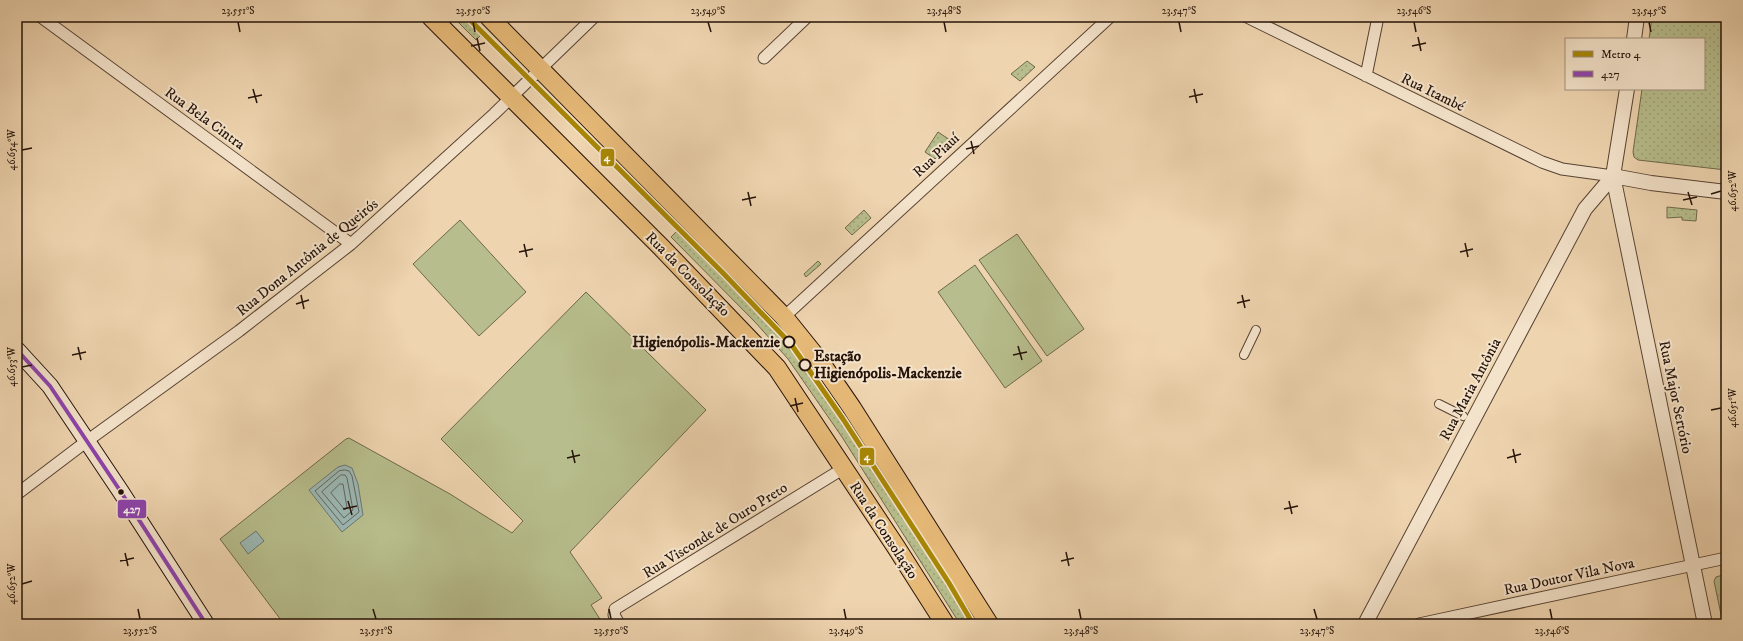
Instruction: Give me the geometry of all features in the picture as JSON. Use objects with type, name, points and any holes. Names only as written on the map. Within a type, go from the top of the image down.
[{"type":"main road","name":"Rua da Consolação","points":[[431,17],[759,347],[783,375],[945,624]]},
{"type":"main road","points":[[489,17],[784,317],[821,363],[852,408],[989,624]]},
{"type":"main road","points":[[17,350],[50,386],[206,624]]},
{"type":"street","name":"Rua Bela Cintra","points":[[41,17],[351,244]]},
{"type":"street","name":"Rua Dona Antônia de Queirós","points":[[17,494],[86,440],[239,331],[351,244],[511,98],[594,17]]},
{"type":"street","points":[[764,58],[806,17]]},
{"type":"street","name":"Rua Piauí","points":[[784,317],[1110,17]]},
{"type":"street","name":"Rua Itambé","points":[[1247,17],[1542,162],[1562,169],[1613,176]]},
{"type":"street","points":[[1366,76],[1378,17]]},
{"type":"street","points":[[1634,38],[1637,17]]},
{"type":"street","points":[[1627,90],[1613,176],[1651,183],[1726,192]]},
{"type":"street","name":"Rua Maria Antônia","points":[[1368,623],[1476,414],[1585,209],[1590,201],[1613,176]]},
{"type":"street","name":"Rua Major Sertório","points":[[1613,176],[1705,624]]},
{"type":"street","points":[[1590,201],[1604,198],[1613,202],[1619,208]]},
{"type":"street","points":[[1244,355],[1256,330]]},
{"type":"street","points":[[1439,404],[1463,416]]},
{"type":"street","name":"Rua Visconde de Ouro Preto","points":[[618,624],[614,615],[615,609],[844,468]]},
{"type":"street","name":"Rua Doutor Vila Nova","points":[[1419,624],[1726,558]]},
{"type":"green space","points":[[453,17],[468,17],[483,33],[476,40]]},
{"type":"green space","points":[[1652,17],[1726,17],[1726,170],[1638,160],[1634,157],[1633,152],[1642,90],[1705,90],[1705,38],[1649,38]]},
{"type":"green space","points":[[1027,61],[1035,67],[1020,81],[1011,74]]},
{"type":"green space","points":[[938,132],[953,142],[935,159],[925,152]]},
{"type":"green space","points":[[1667,207],[1697,210],[1696,221],[1682,220],[1682,217],[1667,218]]},
{"type":"green space","points":[[864,210],[871,218],[852,235],[845,228]]},
{"type":"green space","points":[[460,220],[526,292],[479,336],[413,264]]},
{"type":"green space","points":[[678,230],[762,315],[795,352],[850,432],[971,624],[960,624],[842,437],[788,359],[755,322],[671,237]]},
{"type":"green space","points":[[1017,234],[1084,329],[1047,356],[979,260]]},
{"type":"green space","points":[[818,261],[821,264],[806,277],[804,274]]},
{"type":"green space","points":[[975,265],[1042,361],[1005,388],[938,292]]},
{"type":"green space","points":[[586,292],[706,410],[570,552],[602,598],[591,605],[603,624],[284,624],[220,539],[346,439],[349,438],[450,494],[512,533],[523,521],[441,439]]},
{"type":"green space","points":[[1726,574],[1726,624],[1723,624],[1714,581],[1716,577]]},
{"type":"water","points":[[345,465],[352,468],[358,484],[363,515],[342,532],[309,490],[338,467]]},
{"type":"water","points":[[256,531],[264,541],[248,554],[240,543]]},
{"type":"metro line","name":"4","points":[[467,17],[723,273],[791,344],[843,419],[949,583],[973,624]]},
{"type":"transit line","name":"427","points":[[17,350],[50,386],[121,492],[206,624]]},
{"type":"place","name":"Higienópolis-Mackenzie","points":[[789,342]]},
{"type":"place","name":"Estação Higienópolis-Mackenzie","points":[[805,365]]}]
